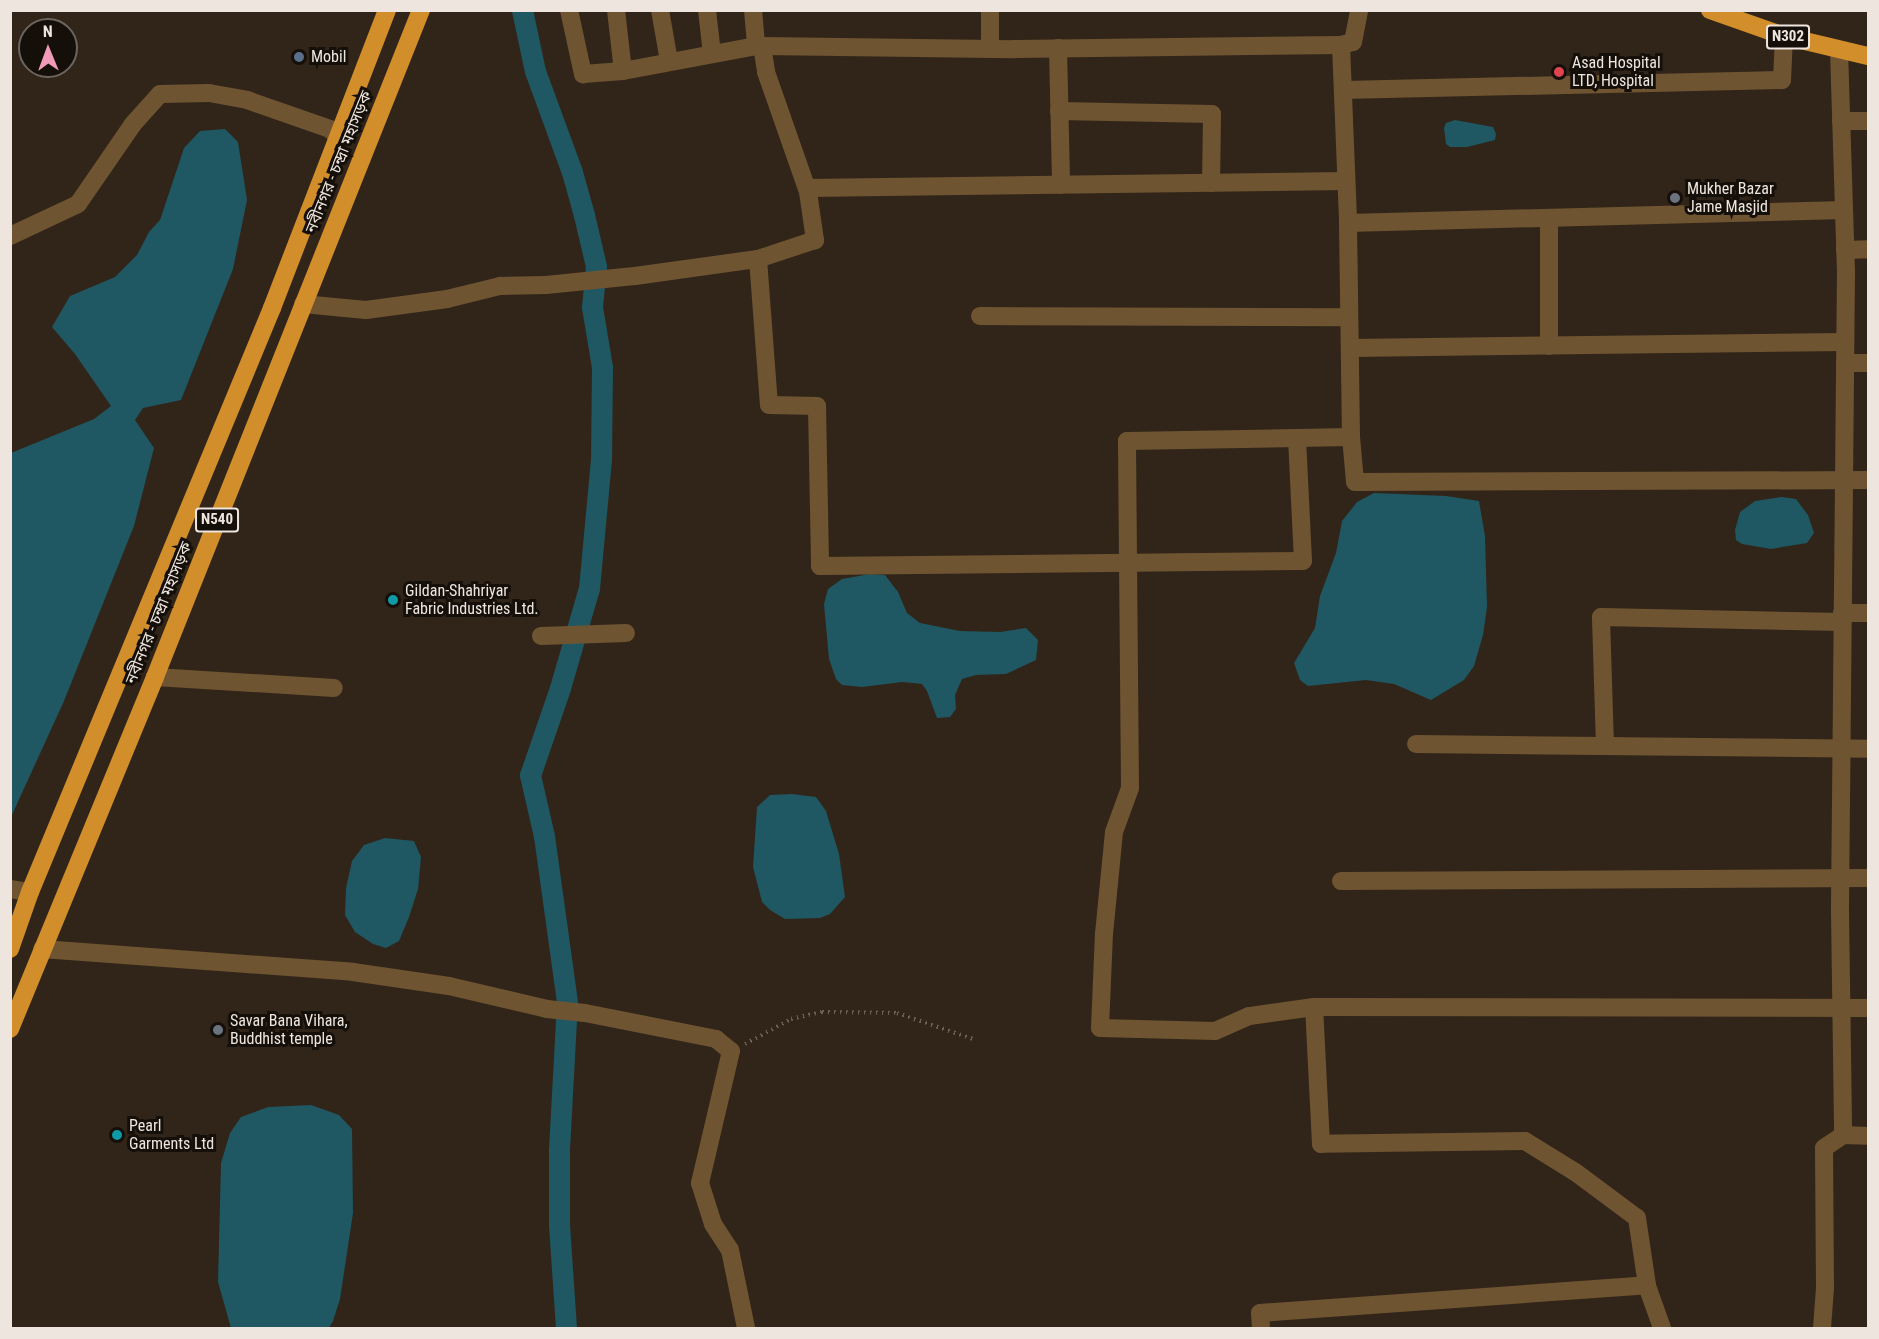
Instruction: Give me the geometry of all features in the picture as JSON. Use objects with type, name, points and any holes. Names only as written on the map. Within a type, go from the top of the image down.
[{"type":"highway","name":"নবীনগর - চন্দ্রা মহাসড়ক","points":[[10,949],[30,892],[272,308],[387,10]]},
{"type":"highway","name":"নবীনগর - চন্দ্রা মহাসড়ক","points":[[10,1029],[155,677],[421,10]]},
{"type":"highway","name":"N302","points":[[1710,10],[1784,36],[1869,56]]},
{"type":"street","points":[[569,10],[583,75],[759,46],[1058,48],[1341,45],[1353,42],[1359,10]]},
{"type":"street","points":[[616,10],[623,70]]},
{"type":"street","points":[[660,10],[669,62]]},
{"type":"street","points":[[707,10],[712,54]]},
{"type":"street","points":[[303,304],[366,310],[447,299],[500,286],[546,285],[635,276],[758,259],[815,240],[807,188],[766,72],[753,10]]},
{"type":"street","points":[[990,10],[990,48]]},
{"type":"street","points":[[1343,90],[1782,80],[1784,36]]},
{"type":"street","points":[[1341,45],[1348,223],[1351,437],[1355,482],[1869,480]]},
{"type":"street","points":[[1058,48],[1061,185]]},
{"type":"street","points":[[1839,50],[1845,250],[1841,878],[1843,1135]]},
{"type":"street","points":[[10,236],[78,204],[133,124],[160,94],[209,93],[247,100],[330,129],[338,137]]},
{"type":"street","points":[[1059,111],[1212,114],[1211,183]]},
{"type":"street","points":[[1841,122],[1869,121]]},
{"type":"street","points":[[807,188],[1346,181]]},
{"type":"street","points":[[1348,223],[1844,210]]},
{"type":"street","points":[[1549,218],[1550,346]]},
{"type":"street","points":[[1845,250],[1869,249]]},
{"type":"street","points":[[758,259],[770,405],[817,406],[820,566],[1303,561],[1297,438]]},
{"type":"street","points":[[980,316],[1349,317]]},
{"type":"street","points":[[1350,348],[1845,342]]},
{"type":"street","points":[[1845,363],[1869,363]]},
{"type":"street","points":[[1351,437],[1127,441],[1130,788],[1114,832],[1104,934],[1100,1028],[1215,1031],[1249,1016],[1314,1007],[1869,1008]]},
{"type":"street","points":[[1605,746],[1601,617],[1842,618],[1869,614]]},
{"type":"street","points":[[541,636],[626,633]]},
{"type":"street","points":[[155,677],[334,688]]},
{"type":"street","points":[[1416,744],[1869,749]]},
{"type":"street","points":[[1341,881],[1869,878]]},
{"type":"street","points":[[10,889],[30,892]]},
{"type":"street","points":[[42,949],[353,972],[449,986],[547,1009],[585,1012],[716,1039],[731,1051],[700,1183],[713,1224],[730,1250],[746,1329]]},
{"type":"street","points":[[1314,1007],[1321,1144],[1525,1141],[1575,1172],[1637,1218],[1646,1283],[1662,1329]]},
{"type":"street","points":[[1822,1329],[1825,1288],[1824,1148],[1843,1135],[1869,1136]]},
{"type":"street","points":[[1261,1329],[1260,1313],[1647,1285],[1646,1283]]},
{"type":"path","points":[[731,1051],[791,1019],[822,1012],[897,1013],[974,1039]]},
{"type":"water","points":[[1455,120],[1493,127],[1496,134],[1495,140],[1467,147],[1450,147],[1446,144],[1444,128],[1446,123]]},
{"type":"water","points":[[225,129],[238,142],[247,200],[233,269],[181,400],[143,408],[135,420],[154,448],[134,526],[64,701],[11,817],[11,453],[94,419],[111,406],[75,354],[52,327],[70,296],[115,277],[137,255],[149,232],[160,220],[184,148],[200,131]]},
{"type":"water","points":[[1374,493],[1446,496],[1479,501],[1485,536],[1487,607],[1483,635],[1474,666],[1464,680],[1431,700],[1394,684],[1366,680],[1308,686],[1300,680],[1294,663],[1315,628],[1320,596],[1336,553],[1342,521],[1357,502]]},
{"type":"water","points":[[1782,497],[1796,499],[1808,515],[1814,533],[1807,543],[1771,549],[1742,544],[1736,540],[1735,530],[1740,512],[1755,501]]},
{"type":"water","points":[[870,574],[885,575],[898,592],[907,613],[920,623],[960,631],[1000,632],[1026,628],[1038,640],[1036,660],[1006,674],[976,675],[962,679],[955,695],[956,709],[950,717],[937,718],[922,684],[902,682],[862,687],[842,685],[836,679],[829,659],[824,604],[828,589],[842,579]]},
{"type":"water","points":[[792,794],[816,797],[826,811],[839,854],[845,897],[830,914],[820,918],[785,919],[770,910],[762,902],[753,867],[757,807],[770,795]]},
{"type":"water","points":[[385,838],[414,841],[421,857],[418,889],[409,917],[399,941],[386,948],[373,944],[355,932],[345,915],[346,888],[352,861],[364,845]]},
{"type":"water","points":[[311,1105],[339,1115],[352,1129],[353,1213],[340,1299],[333,1321],[329,1328],[231,1328],[218,1282],[221,1163],[230,1133],[241,1117],[268,1107]]},
{"type":"waterway","points":[[522,10],[535,71],[572,172],[596,266],[592,307],[602,367],[601,459],[589,588],[560,688],[530,775],[544,836],[567,1002]]},
{"type":"waterway","points":[[566,1020],[559,1148],[559,1225],[566,1328]]},
{"type":"place","name":"Mobil","points":[[299,57]]},
{"type":"place","name":"Asad Hospital LTD, Hospital","points":[[1559,72]]},
{"type":"place","name":"Mukher Bazar Jame Masjid","points":[[1675,198]]},
{"type":"place","name":"Gildan-Shahriyar Fabric Industries Ltd.","points":[[393,600]]},
{"type":"place","name":"Savar Bana Vihara, Buddhist temple","points":[[218,1030]]},
{"type":"place","name":"Pearl Garments Ltd","points":[[117,1135]]}]
